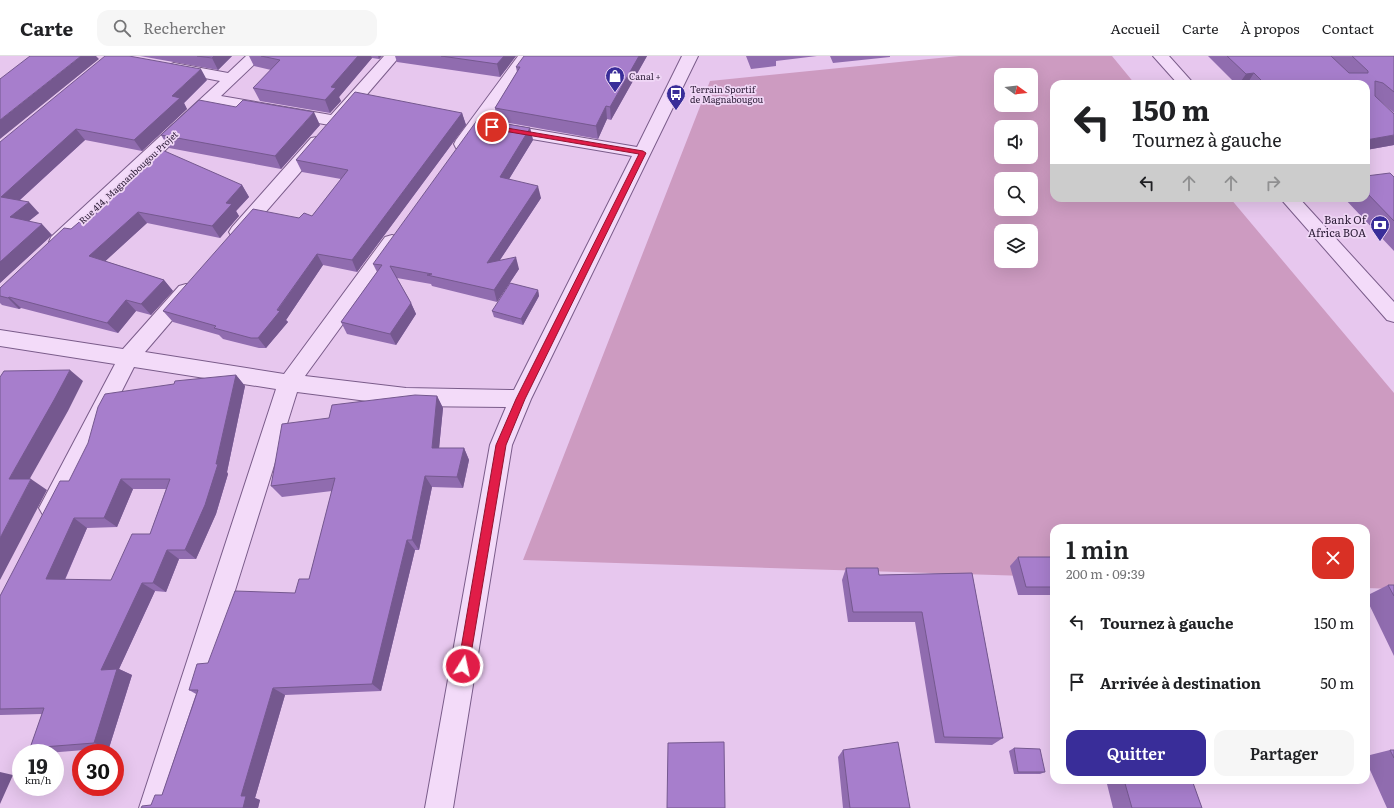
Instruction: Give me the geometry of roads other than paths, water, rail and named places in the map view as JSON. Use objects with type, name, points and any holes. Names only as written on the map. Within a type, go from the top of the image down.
[{"type":"street","name":"Rue 414, Magnanbougou Projet","points":[[46,253],[255,56]]},
{"type":"street","points":[[226,245],[392,56]]},
{"type":"street","points":[[453,157],[526,56]]},
{"type":"street","points":[[439,808],[501,445],[520,399],[690,56]]},
{"type":"street","points":[[1161,56],[1182,80]]},
{"type":"street","points":[[157,65],[232,78]]},
{"type":"street","points":[[209,100],[335,121]]},
{"type":"street","points":[[477,124],[643,153]]},
{"type":"street","points":[[1293,202],[1394,315]]},
{"type":"street","points":[[153,808],[289,383],[402,228]]},
{"type":"street","points":[[40,528],[128,358],[195,281]]},
{"type":"street","points":[[0,338],[289,383],[406,397],[520,399]]},
{"type":"place","name":"Canal +","points":[[615,93]]},
{"type":"place","name":"Terrain Sportif de Magnabougou","points":[[676,111]]},
{"type":"place","name":"Bank Of Africa BOA","points":[[1380,242]]}]
